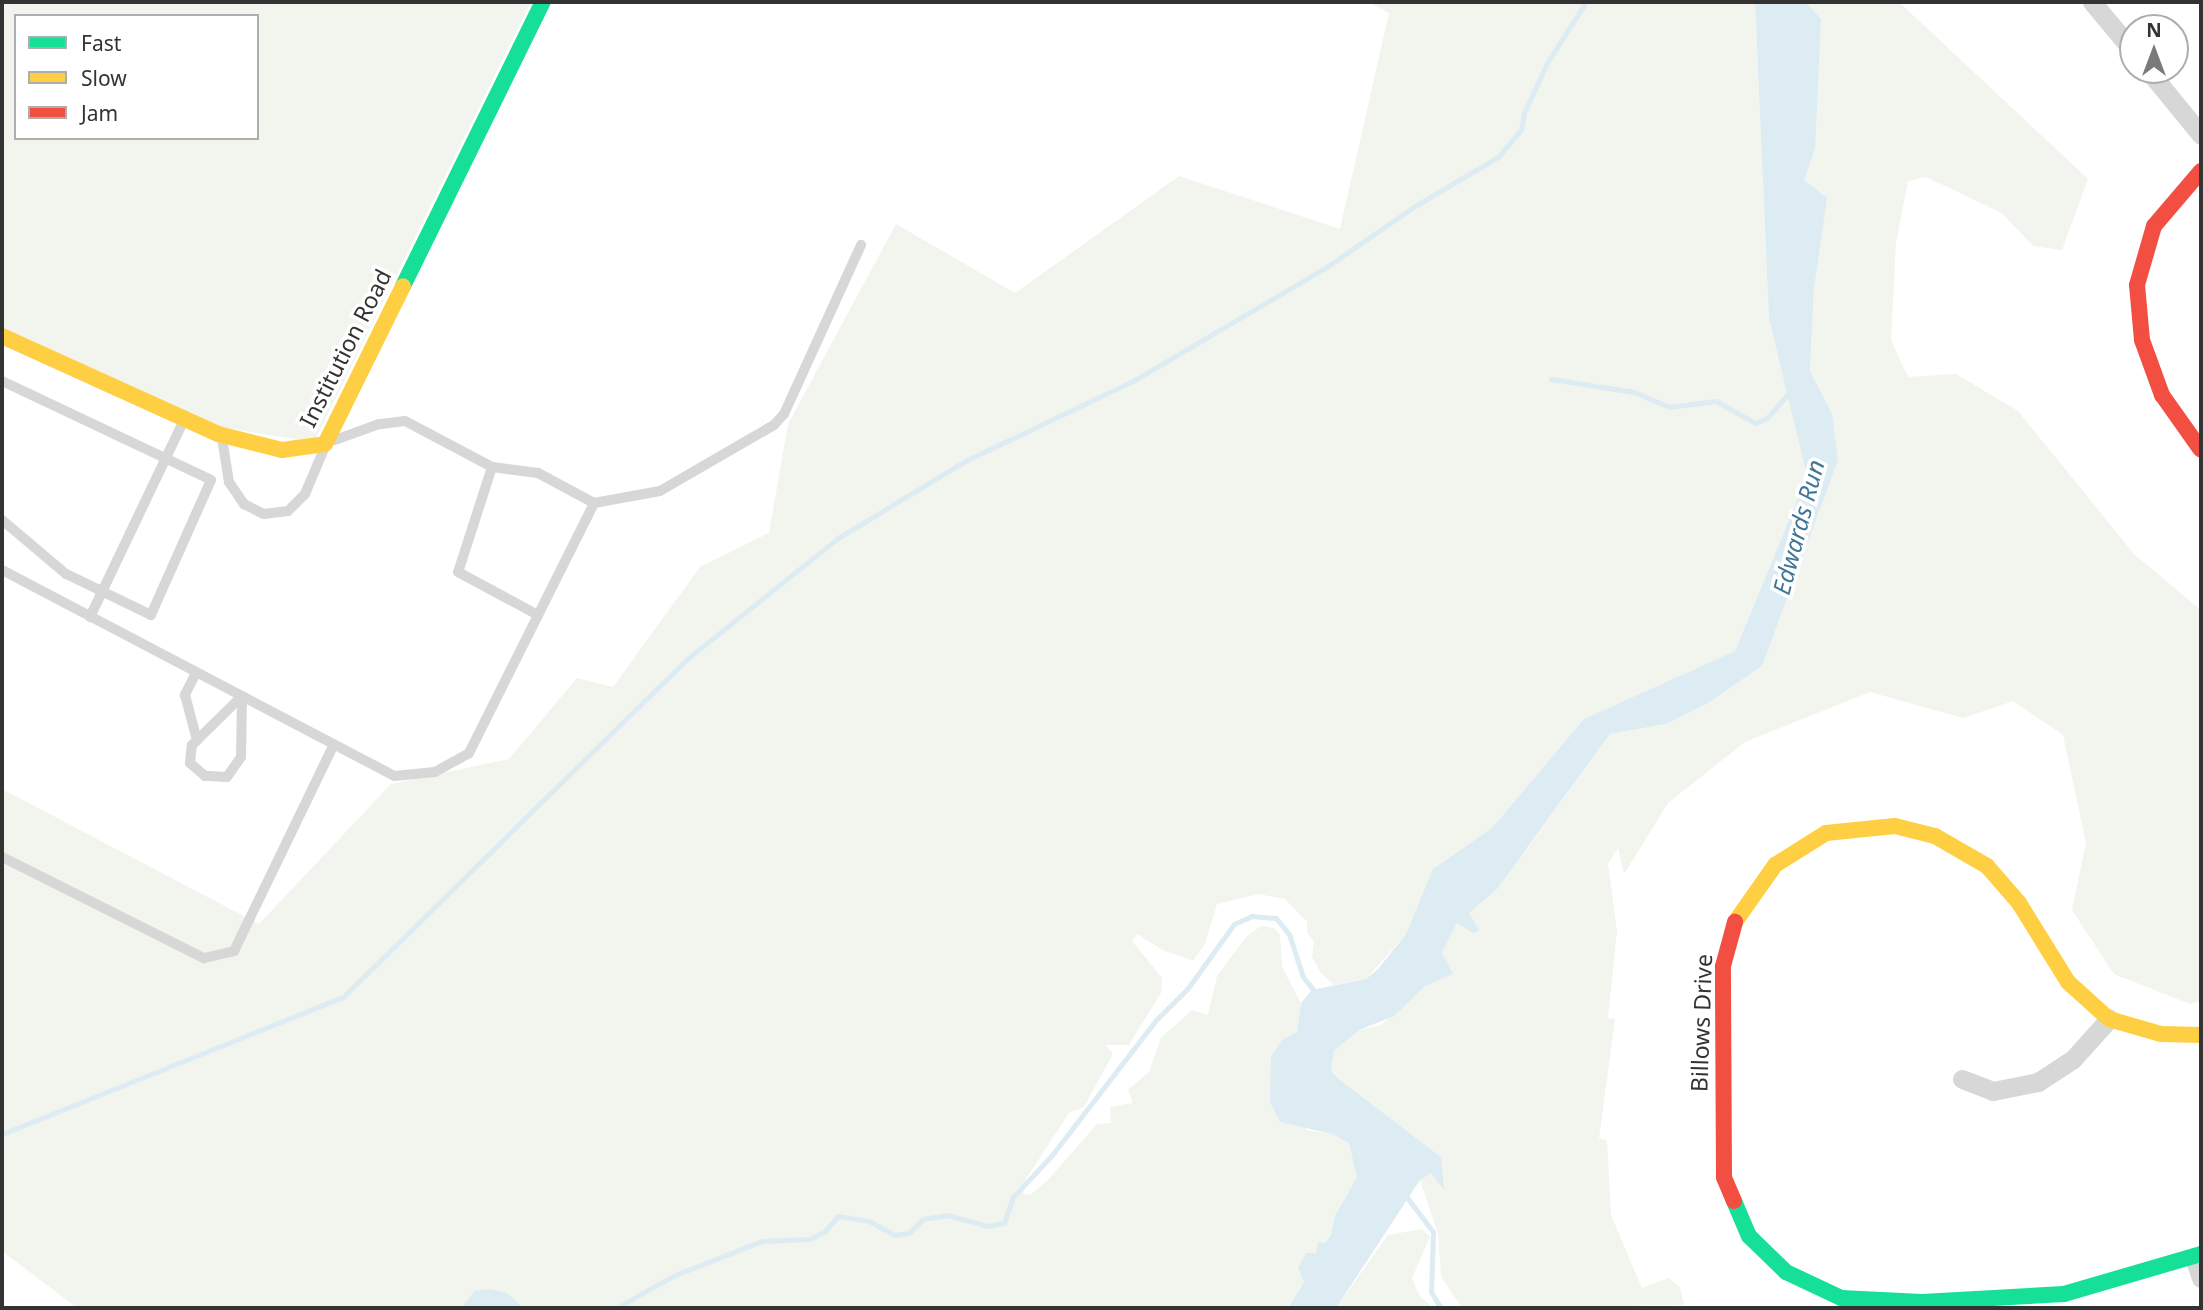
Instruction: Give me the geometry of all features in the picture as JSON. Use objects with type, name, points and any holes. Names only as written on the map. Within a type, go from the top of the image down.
[{"type":"street","name":"Institution Road","points":[[3,339],[222,435],[282,450],[325,444],[543,2]]},
{"type":"street","points":[[2092,2],[2119,34]]},
{"type":"street","points":[[2159,84],[2201,135]]},
{"type":"street","points":[[2201,172],[2154,226],[2137,285],[2142,340],[2162,395],[2201,450]]},
{"type":"street","name":"Billows Drive","points":[[2198,1255],[2090,1290],[1999,1303],[1887,1303],[1841,1298],[1786,1272],[1749,1236],[1729,1195],[1721,1145],[1723,966],[1737,916],[1762,877],[1802,844],[1852,827],[1910,829],[1973,854],[2000,877],[2068,982],[2109,1019],[2161,1034],[2201,1035]]},
{"type":"street","points":[[1962,1079],[1993,1091],[2038,1082],[2073,1059],[2109,1019]]},
{"type":"street","points":[[2198,1255],[2201,1278]]},
{"type":"lane","points":[[222,435],[229,482],[244,505],[264,514],[288,511],[305,494],[325,444],[379,424],[405,421],[492,467],[538,472],[594,503],[660,491],[774,425],[784,414],[861,245]]},
{"type":"lane","points":[[2,381],[211,480],[151,615],[101,594],[66,574],[2,520]]},
{"type":"lane","points":[[90,617],[184,419]]},
{"type":"lane","points":[[492,467],[458,572],[538,615]]},
{"type":"lane","points":[[2,569],[394,776],[435,772],[469,753],[594,503]]},
{"type":"lane","points":[[196,673],[185,695],[197,740]]},
{"type":"lane","points":[[242,696],[241,757],[227,777],[205,776],[190,763],[197,740],[242,696]]},
{"type":"lane","points":[[2,857],[204,958],[234,951],[334,744]]},
{"type":"shaded area","points":[[2,2],[531,2],[314,442],[213,426],[2,328]]},
{"type":"shaded area","points":[[1368,2],[1755,2],[1769,319],[1807,475],[1735,651],[1584,719],[1492,828],[1433,869],[1406,934],[1366,979],[1334,985],[1320,972],[1312,957],[1314,942],[1307,932],[1307,922],[1285,899],[1258,894],[1217,904],[1205,944],[1193,961],[1163,950],[1137,934],[1132,941],[1162,978],[1161,993],[1129,1045],[1106,1045],[1113,1054],[1084,1107],[1069,1113],[1026,1179],[1023,1194],[1030,1195],[1047,1181],[1097,1124],[1111,1123],[1110,1107],[1133,1103],[1128,1090],[1149,1072],[1161,1038],[1192,1010],[1208,1015],[1217,976],[1246,937],[1261,926],[1274,928],[1280,935],[1282,967],[1301,1003],[1297,1032],[1282,1040],[1307,1130],[1332,1134],[1349,1143],[1356,1158],[1357,1177],[1335,1216],[1331,1235],[1316,1253],[1306,1253],[1298,1268],[1304,1282],[1288,1308],[77,1308],[2,1251],[2,789],[259,924],[391,784],[509,759],[577,678],[613,687],[700,567],[769,533],[788,424],[896,224],[1015,293],[1179,176],[1340,229],[1389,13]]},
{"type":"shaded area","points":[[1805,2],[1899,2],[2088,179],[2062,250],[2033,246],[2002,213],[1926,177],[1908,181],[1896,243],[1891,340],[1908,377],[1956,374],[2018,411],[2134,554],[2201,610],[2201,1001],[2190,1004],[2114,974],[2072,910],[2086,843],[2063,735],[2013,701],[1963,718],[1870,692],[1745,742],[1668,803],[1624,874],[1618,848],[1608,864],[1617,931],[1608,1018],[1615,1019],[1599,1138],[1607,1140],[1611,1215],[1642,1288],[1669,1278],[1680,1287],[1684,1305],[1462,1308],[1441,1276],[1438,1234],[1420,1180],[1431,1172],[1443,1189],[1441,1157],[1340,1080],[1331,1071],[1334,1051],[1359,1030],[1381,1025],[1424,986],[1452,974],[1442,953],[1457,923],[1527,849],[1610,734],[1666,724],[1708,703],[1762,666],[1832,414],[1810,371],[1814,288],[1804,180],[1815,149]]},
{"type":"shaded area","points":[[1422,1229],[1430,1237],[1412,1278],[1419,1295],[1433,1308],[1336,1308],[1388,1235]]},
{"type":"water","name":"Edwards Run","points":[[1755,2],[1805,2],[1821,19],[1815,149],[1804,180],[1827,198],[1814,288],[1810,371],[1832,414],[1838,460],[1762,666],[1708,703],[1666,724],[1610,734],[1497,889],[1469,913],[1479,930],[1473,933],[1457,923],[1442,953],[1453,974],[1425,986],[1394,1016],[1359,1030],[1334,1051],[1331,1071],[1340,1080],[1441,1157],[1444,1190],[1431,1173],[1420,1180],[1336,1308],[1288,1308],[1304,1282],[1298,1268],[1306,1253],[1316,1253],[1318,1242],[1325,1243],[1331,1235],[1335,1216],[1357,1177],[1349,1143],[1332,1134],[1280,1122],[1270,1102],[1271,1057],[1282,1040],[1297,1032],[1301,1003],[1312,990],[1366,979],[1378,969],[1406,934],[1433,869],[1492,828],[1584,719],[1735,651],[1807,476],[1769,319]]},
{"type":"water","points":[[491,1289],[507,1293],[524,1308],[461,1308],[475,1291]]},
{"type":"waterway","points":[[2,1134],[343,997],[687,659],[838,538],[965,461],[1133,381],[1328,266],[1415,206],[1498,157],[1521,130],[1524,113],[1548,61],[1586,2]]},
{"type":"waterway","points":[[1551,379],[1634,392],[1669,407],[1716,401],[1755,423],[1767,418],[1793,388]]},
{"type":"waterway","points":[[616,1308],[673,1276],[762,1241],[810,1239],[825,1231],[838,1216],[869,1221],[894,1235],[909,1233],[923,1219],[947,1215],[988,1226],[1004,1223],[1013,1197],[1052,1155],[1156,1020],[1188,988],[1234,924],[1252,916],[1276,918],[1289,934],[1303,977],[1316,993]]},
{"type":"waterway","points":[[1406,1196],[1433,1232],[1431,1292],[1441,1308]]},
{"type":"traffic: fast","points":[[403,286],[543,2]]},
{"type":"traffic: fast","points":[[1734,1201],[1749,1236],[1786,1272],[1841,1298],[1922,1302],[2064,1294],[2201,1254]]},
{"type":"traffic: slow","points":[[2,336],[218,434],[282,450],[325,444],[403,286]]},
{"type":"traffic: slow","points":[[1735,922],[1775,865],[1826,833],[1895,826],[1935,836],[1987,866],[2019,903],[2068,982],[2109,1019],[2161,1034],[2201,1035]]},
{"type":"traffic: jam","points":[[2201,171],[2154,226],[2137,285],[2142,340],[2162,395],[2201,450]]},
{"type":"traffic: jam","points":[[1734,1201],[1724,1177],[1723,966],[1735,922]]}]
